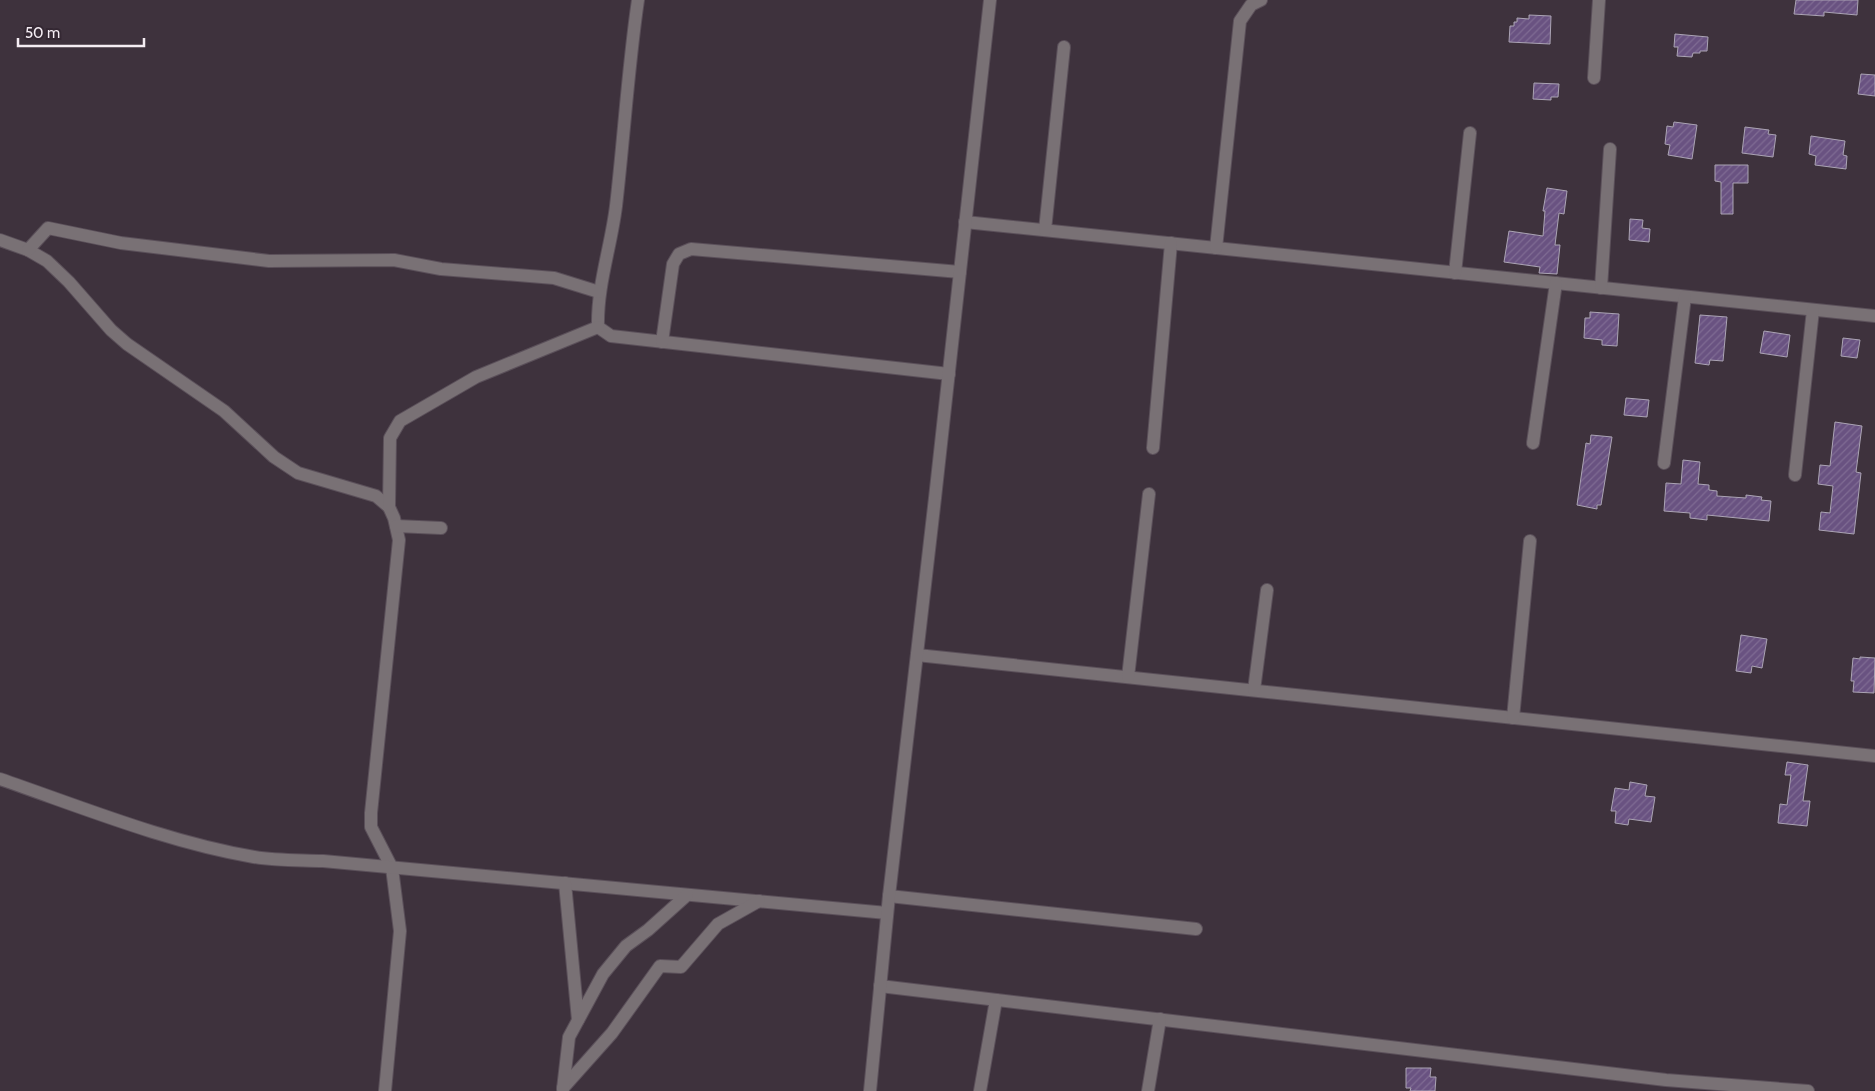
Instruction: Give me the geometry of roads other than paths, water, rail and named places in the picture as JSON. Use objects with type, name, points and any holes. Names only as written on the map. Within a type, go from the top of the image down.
[{"type":"street","points":[[598,327],[599,292],[615,208],[638,0]]},
{"type":"street","points":[[870,1091],[887,913],[990,0]]},
{"type":"street","points":[[1216,248],[1240,22],[1251,5],[1261,0]]},
{"type":"street","points":[[1594,78],[1599,0]]},
{"type":"street","points":[[1045,230],[1064,47]]},
{"type":"street","points":[[1455,273],[1470,133]]},
{"type":"street","points":[[1601,288],[1610,148]]},
{"type":"street","points":[[966,222],[1875,316]]},
{"type":"street","points":[[28,250],[48,228],[121,243],[269,261],[394,260],[441,269],[554,278],[599,292]]},
{"type":"street","points":[[0,240],[28,250],[47,261],[69,282],[111,330],[127,344],[224,411],[274,458],[298,473],[376,496],[389,507]]},
{"type":"street","points":[[1153,448],[1171,243]]},
{"type":"street","points":[[662,342],[673,264],[679,254],[691,249],[960,272]]},
{"type":"street","points":[[1533,443],[1556,283]]},
{"type":"street","points":[[1664,462],[1685,296]]},
{"type":"street","points":[[1794,475],[1813,310]]},
{"type":"street","points":[[385,1091],[400,931],[392,868],[372,827],[372,813],[399,540],[389,507],[390,438],[400,421],[476,377],[598,327]]},
{"type":"street","points":[[598,327],[611,336],[949,374]]},
{"type":"street","points":[[1128,677],[1149,494]]},
{"type":"street","points":[[396,526],[441,528]]},
{"type":"street","points":[[1513,718],[1530,541]]},
{"type":"street","points":[[1254,690],[1267,590]]},
{"type":"street","points":[[917,654],[1875,756]]},
{"type":"street","points":[[0,779],[135,826],[204,847],[257,857],[887,913]]},
{"type":"street","points":[[565,883],[578,1020]]},
{"type":"street","points":[[563,1090],[569,1037],[603,974],[626,946],[648,930],[687,895]]},
{"type":"street","points":[[889,896],[1196,929]]},
{"type":"street","points":[[563,1090],[612,1033],[660,966],[680,966],[718,924],[760,901]]},
{"type":"street","points":[[880,986],[1160,1018],[1676,1086],[1808,1091]]},
{"type":"street","points":[[980,1091],[996,1000]]},
{"type":"street","points":[[1148,1091],[1160,1018]]}]
